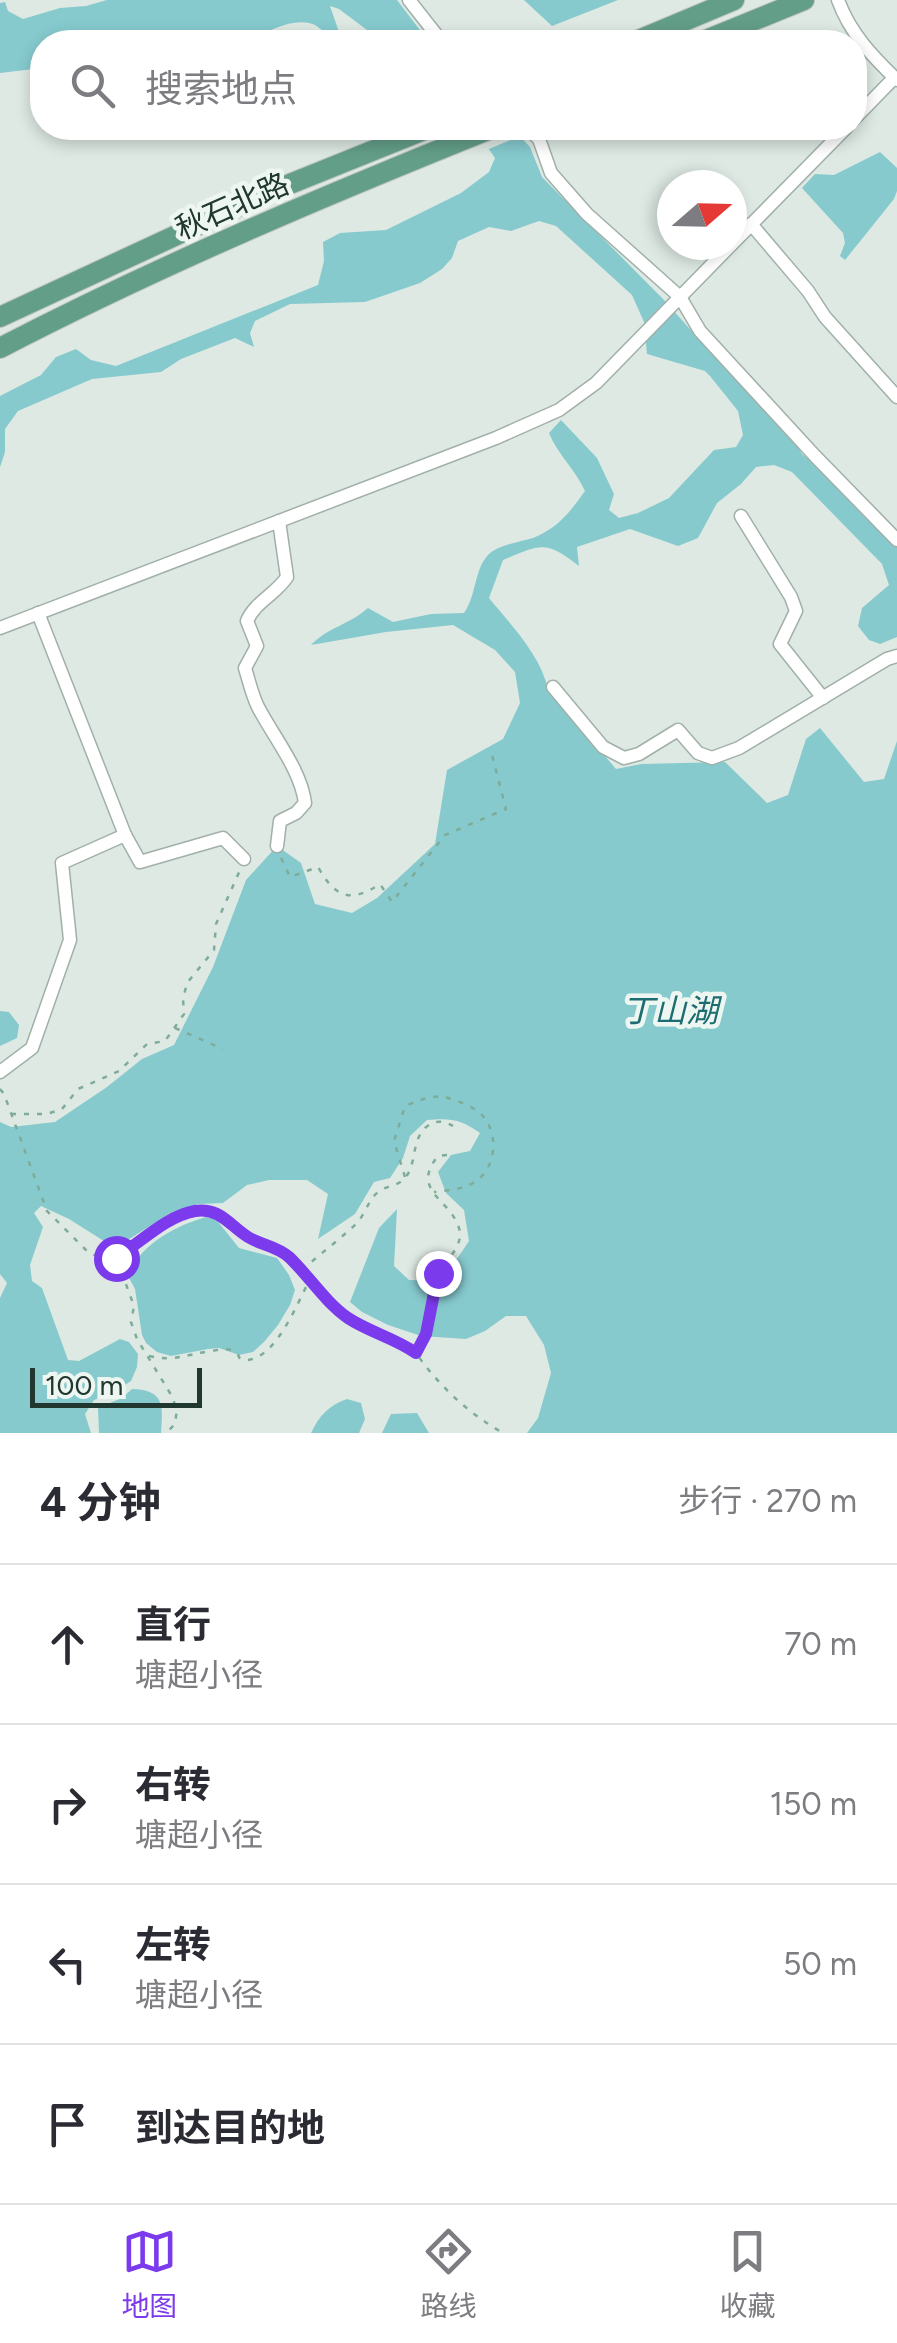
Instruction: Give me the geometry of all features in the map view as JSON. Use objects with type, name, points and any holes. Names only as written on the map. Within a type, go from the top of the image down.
[{"type":"main road","points":[[663,30],[734,0]]},
{"type":"main road","points":[[730,30],[804,0]]},
{"type":"main road","name":"秋石北路","points":[[0,318],[265,194],[399,140]]},
{"type":"main road","name":"秋石北路","points":[[0,348],[318,200],[464,140]]},
{"type":"street","points":[[409,0],[433,30]]},
{"type":"street","points":[[838,0],[852,30]]},
{"type":"street","points":[[867,50],[896,79],[867,106]]},
{"type":"street","points":[[539,140],[551,172],[588,214],[680,297],[700,331],[897,540]]},
{"type":"street","points":[[747,228],[834,140]]},
{"type":"street","points":[[751,224],[825,317],[897,397]]},
{"type":"street","points":[[0,628],[496,438],[559,410],[596,383],[716,260]]},
{"type":"street","points":[[741,516],[796,611],[780,644],[823,698]]},
{"type":"street","points":[[277,846],[280,821],[306,803],[256,704],[245,668],[257,646],[248,622],[252,611],[287,577],[279,521]]},
{"type":"street","points":[[38,613],[125,835],[140,862],[223,838],[244,859]]},
{"type":"street","points":[[553,687],[603,747],[624,758],[639,754],[678,730],[698,753],[712,758],[739,748],[897,656]]},
{"type":"street","points":[[0,1072],[32,1048],[70,940],[62,863],[125,835]]},
{"type":"path","points":[[282,860],[290,877],[318,867],[327,884],[338,893],[366,894],[380,884],[392,902],[444,835],[506,809],[491,751]]},
{"type":"path","points":[[11,1114],[47,1114],[62,1109],[78,1089],[119,1071],[147,1044],[164,1041],[184,1014],[187,983],[214,950],[216,924],[244,859]]},
{"type":"path","points":[[175,1028],[223,1049]]},
{"type":"path","points":[[0,1088],[46,1211],[86,1250],[98,1257],[116,1258],[176,1218],[196,1211],[215,1212],[248,1238],[286,1254],[350,1320],[401,1342],[416,1353],[448,1393],[503,1433]]},
{"type":"path","points":[[405,1177],[394,1140],[405,1106],[430,1097],[446,1097],[480,1113],[491,1128],[494,1146],[482,1176],[471,1185],[432,1192]]},
{"type":"path","points":[[301,1271],[360,1221],[375,1194],[397,1185],[412,1169],[419,1136],[427,1126],[438,1121],[453,1126]]},
{"type":"path","points":[[416,1353],[426,1334],[438,1273],[460,1242],[458,1223],[432,1192],[429,1180],[430,1166],[438,1156],[446,1155]]},
{"type":"path","points":[[116,1258],[134,1306],[131,1322],[137,1339],[176,1409],[176,1424],[166,1433]]},
{"type":"path","points":[[147,1356],[174,1360],[228,1349],[248,1360],[274,1344],[310,1280]]},
{"type":"water","points":[[107,0],[397,0],[420,30],[367,30],[330,6],[338,30],[321,30],[300,22],[271,30],[30,30],[30,69],[0,73],[0,3],[5,2],[8,11],[23,19],[60,8]]},
{"type":"water","points":[[524,0],[618,0],[552,26]]},
{"type":"water","name":"丁山湖","points":[[482,140],[523,140],[542,177],[713,355],[768,399],[802,454],[841,486],[897,547],[897,637],[880,644],[869,640],[858,626],[862,608],[889,585],[882,564],[792,472],[774,465],[756,467],[717,503],[698,538],[678,546],[630,529],[577,547],[579,566],[550,548],[535,548],[503,560],[489,598],[532,652],[548,689],[616,769],[641,764],[725,762],[767,803],[788,795],[806,739],[820,728],[864,782],[884,779],[897,741],[897,1433],[527,1433],[538,1418],[551,1373],[544,1345],[526,1316],[506,1316],[466,1339],[421,1336],[388,1325],[350,1302],[379,1228],[397,1209],[394,1266],[409,1280],[442,1281],[469,1241],[464,1210],[446,1193],[438,1172],[451,1155],[470,1151],[480,1133],[461,1122],[442,1119],[427,1120],[410,1136],[403,1158],[390,1178],[374,1182],[355,1214],[318,1239],[328,1194],[307,1180],[269,1180],[247,1185],[223,1203],[198,1204],[169,1214],[115,1248],[41,1206],[34,1213],[43,1227],[30,1265],[32,1281],[42,1288],[68,1360],[79,1361],[120,1339],[129,1342],[138,1354],[137,1367],[131,1381],[94,1400],[85,1414],[91,1433],[0,1433],[0,1298],[7,1283],[0,1274],[0,1122],[11,1127],[55,1122],[142,1059],[174,1045],[213,967],[246,880],[277,846],[301,863],[315,904],[352,913],[377,898],[435,844],[447,770],[503,739],[520,703],[515,672],[495,650],[453,625],[311,645],[368,608],[393,622],[431,614],[464,613],[488,555],[550,529],[585,491],[549,433],[561,420],[597,458],[614,494],[609,510],[619,518],[669,498],[714,450],[736,447],[743,435],[738,411],[710,376],[705,371],[647,354],[644,322],[632,295],[556,226],[539,221],[511,231],[489,227],[458,241],[452,258],[442,269],[420,283],[365,302],[290,304],[255,321],[250,333],[254,347],[235,338],[181,359],[161,372],[92,379],[18,411],[5,429],[5,452],[0,467],[0,396],[41,375],[56,357],[76,349],[91,360],[116,366],[318,285],[324,261],[323,242],[340,233],[386,230],[461,193],[489,172],[495,158]]},
{"type":"water","points":[[880,152],[897,168],[897,191],[845,260],[840,256],[845,243],[843,233],[802,188],[815,174],[834,175]]},
{"type":"water","points":[[0,1011],[9,1012],[19,1025],[17,1038],[0,1046]]},
{"type":"water","points":[[206,1217],[215,1218],[239,1248],[277,1258],[295,1290],[290,1305],[253,1352],[239,1355],[219,1348],[171,1356],[157,1352],[142,1335],[135,1289],[128,1276],[141,1255],[160,1238]]},
{"type":"water","points":[[132,1389],[151,1392],[160,1401],[161,1433],[99,1433],[98,1408]]},
{"type":"water","points":[[347,1399],[361,1403],[365,1419],[359,1433],[311,1433],[325,1412]]},
{"type":"water","points":[[417,1413],[429,1433],[382,1433],[391,1414]]},
{"type":"pier","points":[[477,140],[511,140],[484,151]]},
{"type":"route","points":[[116,1258],[176,1218],[196,1211],[215,1212],[248,1238],[286,1254],[350,1320],[401,1342],[416,1353],[426,1334],[438,1273]]}]
